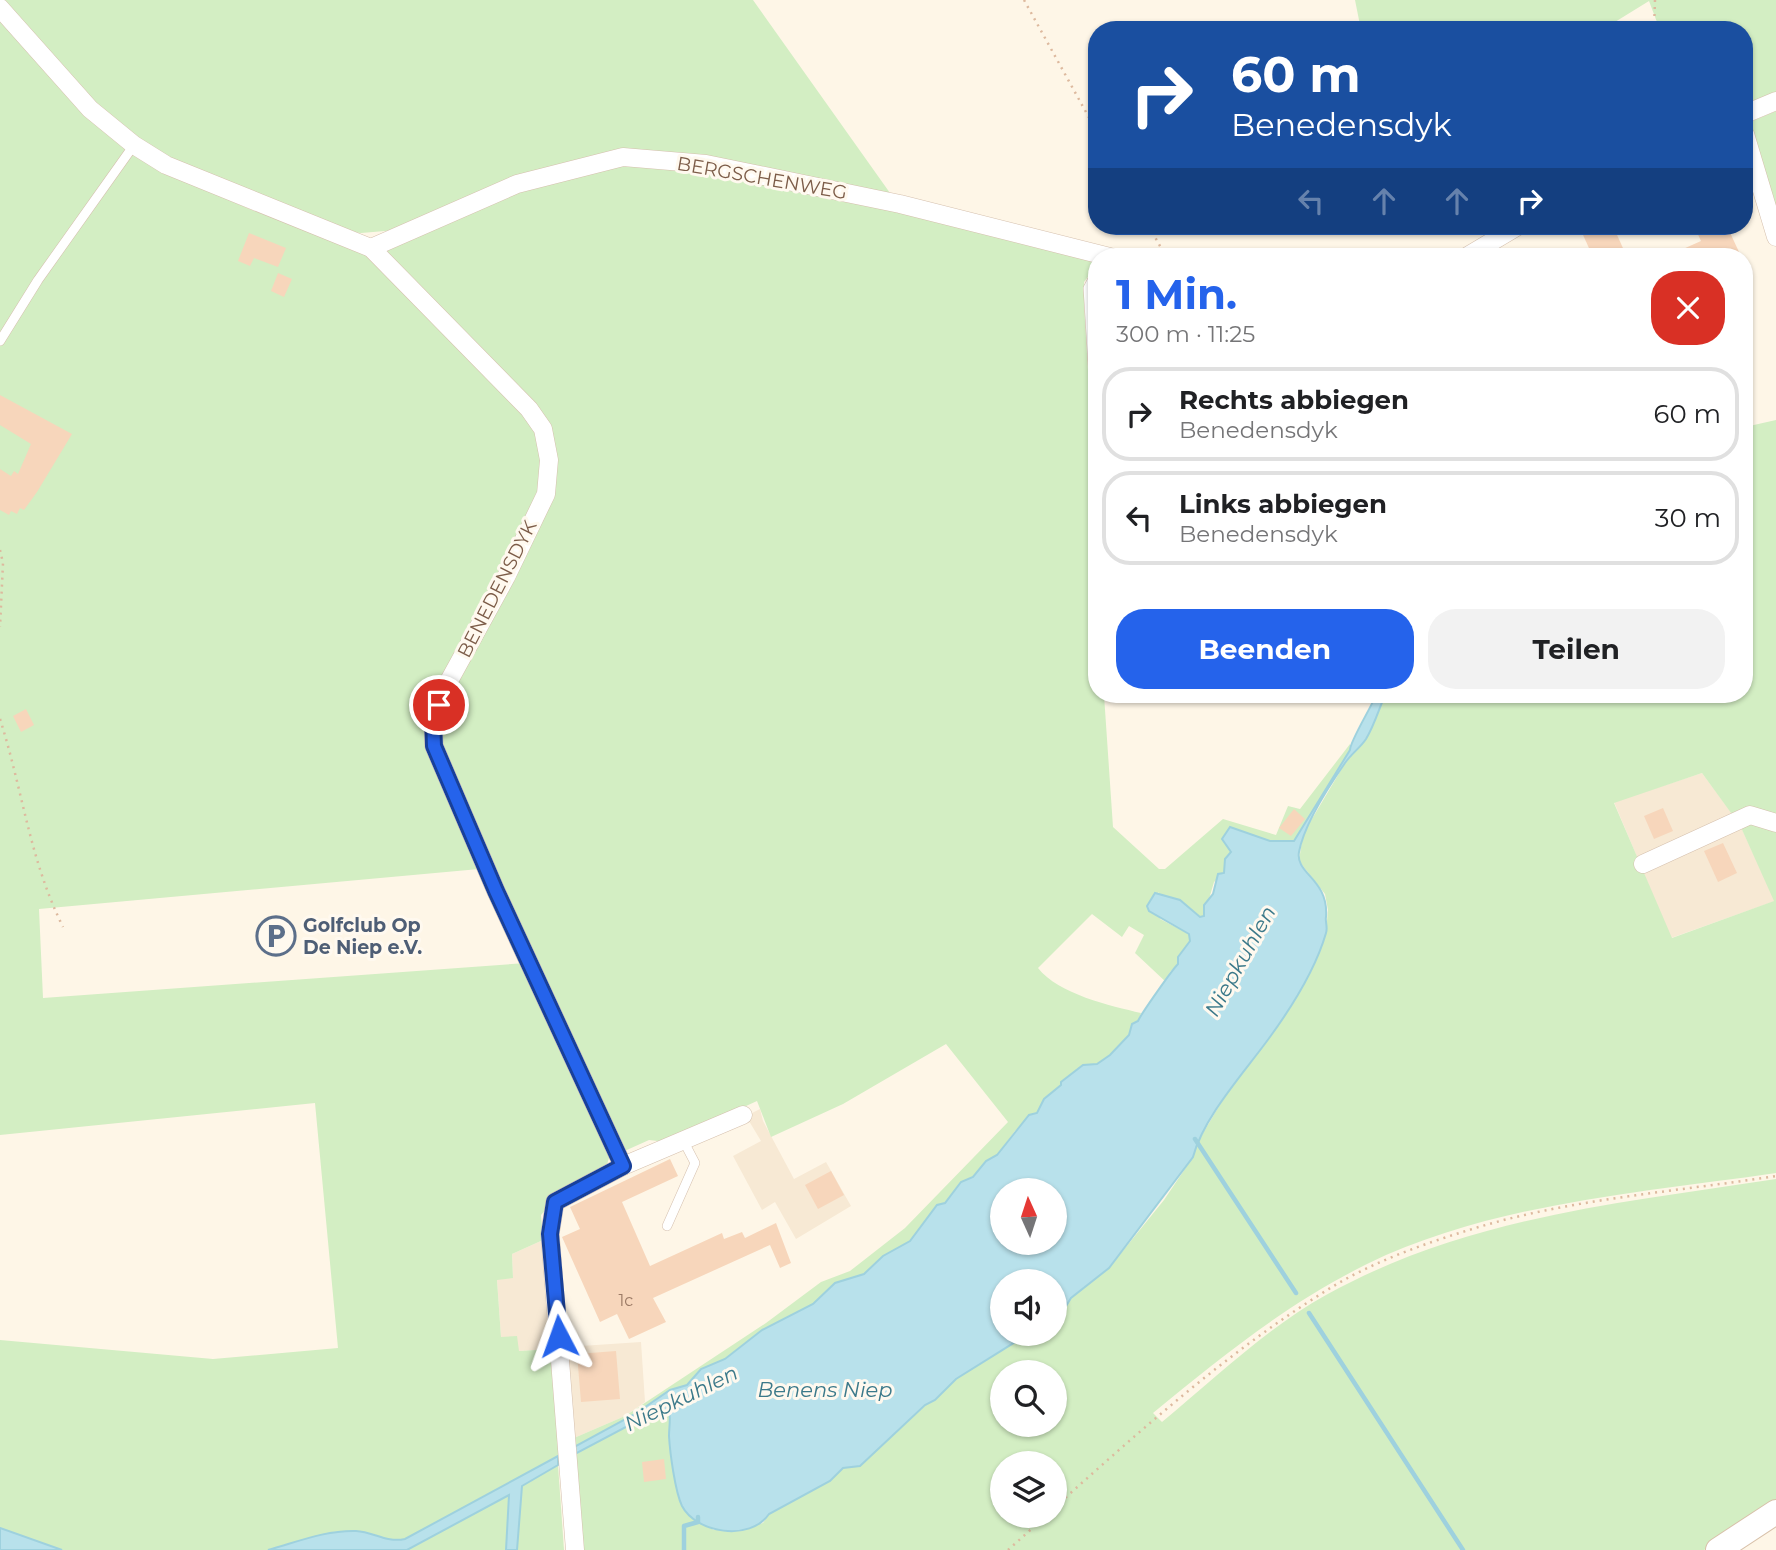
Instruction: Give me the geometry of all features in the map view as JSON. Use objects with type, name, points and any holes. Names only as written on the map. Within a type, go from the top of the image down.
[{"type":"street","points":[[0,8],[90,109],[134,145],[166,165],[371,248]]},
{"type":"street","points":[[1753,111],[1776,101]]},
{"type":"street","name":"BERGSCHENWEG","points":[[371,248],[517,184],[623,157],[706,164],[900,204],[1088,251]]},
{"type":"street","points":[[1753,161],[1776,237]]},
{"type":"street","points":[[1481,248],[1503,235]]},
{"type":"street","name":"BENEDENSDYK","points":[[371,248],[494,371],[529,409],[543,429],[549,460],[546,494],[506,577],[444,690],[433,720],[434,746],[496,891],[623,1166]]},
{"type":"street","points":[[1643,864],[1750,815],[1776,823]]},
{"type":"street","points":[[575,1550],[550,1234],[555,1202],[623,1166],[743,1115]]},
{"type":"street","points":[[1717,1550],[1776,1512]]},
{"type":"lane","points":[[0,341],[38,280],[134,145]]},
{"type":"lane","points":[[667,1226],[695,1163],[683,1140]]},
{"type":"path","points":[[1024,0],[1088,116]]},
{"type":"path","points":[[1654,21],[1655,0]]},
{"type":"path","points":[[0,550],[3,563],[0,627]]},
{"type":"path","points":[[0,719],[15,767],[26,831],[45,891],[63,926]]},
{"type":"path","points":[[1067,1496],[1156,1417],[1242,1348],[1334,1285],[1408,1251],[1529,1214],[1776,1176]]},
{"type":"path","points":[[1008,1550],[1033,1528]]},
{"type":"shaded area","points":[[1702,773],[1739,823],[1775,901],[1671,938],[1614,802]]},
{"type":"shaded area","points":[[760,1109],[763,1121],[794,1179],[826,1162],[851,1206],[796,1239],[775,1202],[762,1210],[733,1156],[761,1141],[746,1116]]},
{"type":"shaded area","points":[[543,1240],[552,1349],[518,1351],[501,1337],[497,1279],[513,1278],[512,1254]]},
{"type":"shaded area","points":[[641,1342],[645,1402],[625,1416],[574,1438],[566,1347]]},
{"type":"green space","points":[[4,0],[753,0],[890,193],[622,151],[397,230],[361,233],[335,230],[171,161],[137,140],[95,104]]},
{"type":"green space","points":[[1355,0],[1776,0],[1776,96],[1753,106],[1753,21],[1657,21],[1649,1],[1617,21],[1359,21]]},
{"type":"green space","points":[[0,16],[163,172],[252,210],[367,251],[387,249],[521,191],[622,165],[704,171],[902,210],[1088,258],[1084,305],[1088,370],[1088,703],[1105,703],[1113,827],[1159,869],[1165,869],[1223,819],[1276,835],[1288,806],[1300,809],[1350,744],[1350,750],[1294,841],[1270,841],[1230,827],[1224,839],[1231,852],[1224,873],[1214,882],[1204,916],[1201,917],[1180,900],[1161,896],[1158,892],[1160,919],[1189,934],[1190,941],[1178,957],[1178,964],[1170,972],[1167,983],[1135,953],[1144,935],[1129,926],[1122,937],[1092,914],[1038,968],[1071,992],[1100,1003],[1141,1013],[1138,1021],[1132,1024],[1129,1035],[1097,1064],[1083,1065],[1062,1081],[1062,1085],[1044,1099],[1037,1113],[1015,1131],[997,1155],[986,1161],[973,1177],[961,1182],[945,1203],[937,1205],[910,1241],[883,1256],[864,1274],[835,1283],[813,1304],[762,1330],[725,1359],[701,1369],[687,1385],[670,1390],[635,1414],[574,1447],[574,1438],[625,1416],[766,1323],[821,1282],[850,1271],[905,1228],[1008,1122],[946,1044],[843,1104],[771,1137],[757,1101],[667,1142],[649,1140],[609,1158],[606,1168],[560,1193],[541,1215],[543,1240],[512,1254],[513,1278],[497,1280],[501,1337],[517,1336],[519,1351],[552,1349],[561,1437],[558,1456],[405,1539],[392,1541],[359,1531],[332,1532],[268,1550],[62,1550],[0,1528],[0,1340],[213,1359],[338,1348],[315,1103],[0,1135]],"holes":[[[479,869],[526,963],[43,998],[39,909]]]},
{"type":"green space","points":[[1776,111],[1776,218],[1753,140],[1753,121]]},
{"type":"green space","points":[[1776,420],[1776,821],[1754,813],[1734,817],[1702,773],[1614,803],[1672,938],[1774,901],[1739,823],[1748,818],[1776,830],[1776,1173],[1567,1203],[1465,1227],[1415,1243],[1367,1264],[1310,1296],[1230,1352],[1153,1413],[1162,1422],[1262,1338],[1326,1295],[1379,1269],[1434,1247],[1545,1217],[1776,1179],[1776,1503],[1704,1550],[581,1550],[575,1454],[656,1411],[669,1411],[671,1414],[670,1442],[682,1507],[694,1520],[714,1530],[742,1529],[763,1523],[769,1514],[830,1481],[843,1468],[860,1466],[956,1379],[1009,1346],[1067,1346],[1067,1304],[1071,1298],[1109,1268],[1164,1200],[1193,1157],[1196,1145],[1225,1096],[1267,1041],[1309,972],[1326,932],[1328,910],[1325,894],[1299,861],[1303,834],[1344,765],[1367,736],[1381,703],[1753,703],[1753,425]]},
{"type":"green space","points":[[558,1465],[564,1550],[517,1550],[522,1486]]},
{"type":"green space","points":[[510,1494],[506,1550],[407,1550]]},
{"type":"water","name":"Benens Niep","points":[[1372,703],[1382,703],[1366,739],[1345,763],[1318,806],[1299,852],[1302,866],[1318,886],[1326,904],[1327,931],[1315,962],[1282,1019],[1214,1113],[1193,1157],[1109,1268],[1071,1298],[1067,1304],[1067,1269],[990,1269],[990,1346],[1009,1346],[956,1379],[860,1466],[843,1468],[830,1481],[749,1528],[724,1531],[711,1528],[699,1523],[682,1506],[672,1462],[669,1411],[656,1411],[575,1454],[574,1447],[635,1414],[670,1390],[687,1385],[701,1369],[725,1359],[762,1330],[813,1304],[835,1283],[864,1274],[883,1256],[910,1241],[937,1205],[945,1203],[961,1182],[973,1177],[986,1161],[997,1155],[1029,1115],[1037,1113],[1044,1099],[1061,1085],[1061,1082],[1083,1065],[1097,1064],[1129,1035],[1132,1024],[1138,1021],[1178,964],[1178,957],[1190,941],[1189,934],[1149,911],[1147,906],[1155,893],[1180,900],[1200,917],[1204,916],[1204,905],[1213,894],[1218,874],[1224,873],[1225,859],[1231,852],[1222,839],[1230,827],[1270,841],[1294,841],[1350,750]]},
{"type":"water","points":[[558,1456],[558,1465],[522,1486],[517,1550],[506,1550],[509,1495],[407,1550],[268,1550],[345,1531],[362,1532],[392,1540],[405,1539]]},
{"type":"water","points":[[0,1528],[62,1550],[0,1550]]},
{"type":"building","points":[[249,233],[286,248],[278,267],[254,258],[250,266],[238,261]]},
{"type":"building","points":[[1583,235],[1617,235],[1623,248],[1589,248]]},
{"type":"building","points":[[1698,235],[1731,235],[1737,248],[1685,248],[1701,241]]},
{"type":"building","points":[[278,273],[292,279],[284,297],[271,291]]},
{"type":"building","points":[[0,395],[72,434],[24,510],[20,508],[17,514],[11,511],[9,515],[0,510],[0,469],[11,476],[14,471],[18,474],[31,444],[0,425]]},
{"type":"building","points":[[26,709],[34,725],[21,732],[13,716]]},
{"type":"building","points":[[1663,808],[1673,831],[1654,839],[1644,816]]},
{"type":"building","points":[[1294,809],[1305,819],[1291,836],[1279,828]]},
{"type":"building","points":[[1723,843],[1737,873],[1718,882],[1704,851]]},
{"type":"building","points":[[670,1159],[678,1176],[622,1202],[650,1266],[722,1233],[724,1239],[742,1232],[745,1238],[776,1223],[791,1263],[780,1268],[770,1245],[653,1298],[666,1322],[629,1339],[617,1314],[600,1322],[562,1237],[580,1229],[570,1207]]},
{"type":"building","points":[[831,1171],[844,1195],[818,1209],[805,1185]]},
{"type":"building","points":[[616,1351],[620,1399],[581,1402],[577,1354]]},
{"type":"building","points":[[664,1459],[666,1479],[644,1482],[642,1462]]},
{"type":"waterway","points":[[1195,1139],[1296,1293]]},
{"type":"waterway","points":[[1309,1313],[1463,1550]]},
{"type":"waterway","points":[[684,1550],[684,1526],[698,1522],[698,1517]]},
{"type":"place","name":"Golfclub Op De Niep e.V.","points":[[276,936]]},
{"type":"route","points":[[439,705],[433,720],[434,746],[496,891],[623,1166],[555,1202],[550,1234],[559,1336]]},
{"type":"water label","name":"Niepkuhlen","points":[[1240,961]]},
{"type":"water label","name":"Niepkuhlen","points":[[681,1398]]}]
